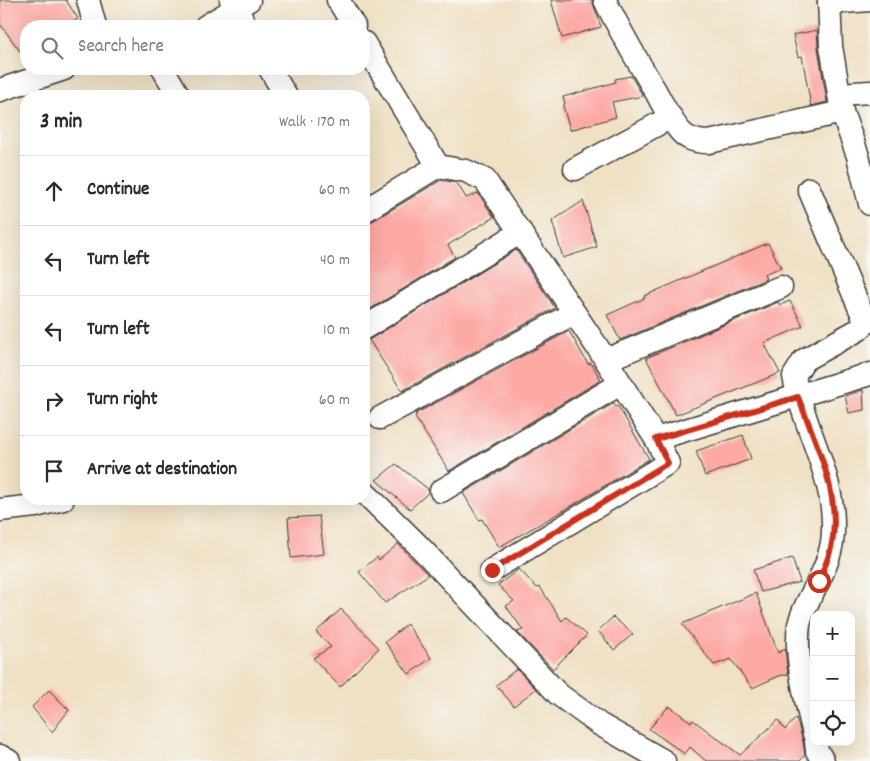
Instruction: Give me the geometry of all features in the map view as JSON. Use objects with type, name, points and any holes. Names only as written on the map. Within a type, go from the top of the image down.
[{"type":"street","points":[[88,0],[93,20]]},
{"type":"street","points":[[338,0],[350,20]]},
{"type":"street","points":[[605,0],[619,30],[681,133],[693,140],[709,142],[840,103],[870,92]]},
{"type":"street","points":[[870,0],[829,1],[832,46],[840,103],[858,156],[870,204]]},
{"type":"street","points":[[218,20],[241,9]]},
{"type":"street","points":[[370,53],[438,166]]},
{"type":"street","points":[[0,90],[46,75]]},
{"type":"street","points":[[167,75],[175,90]]},
{"type":"street","points":[[274,75],[282,90]]},
{"type":"street","points":[[575,169],[671,117]]},
{"type":"street","points":[[370,207],[438,166],[466,171],[485,180],[606,360],[656,439],[668,463],[492,570]]},
{"type":"street","points":[[810,189],[868,321],[858,330],[804,360],[794,376],[798,397],[828,484],[833,509],[831,547],[819,581],[806,604],[799,625],[798,644],[802,678],[810,715]]},
{"type":"street","points":[[370,324],[521,232]]},
{"type":"street","points":[[606,360],[782,287]]},
{"type":"street","points":[[380,418],[574,312]]},
{"type":"street","points":[[656,439],[870,374]]},
{"type":"street","points":[[441,491],[620,384]]},
{"type":"street","points":[[370,498],[558,694],[599,724],[664,761]]},
{"type":"street","points":[[0,510],[39,505]]},
{"type":"street","points":[[816,746],[823,761]]},
{"type":"street","points":[[0,756],[9,761]]},
{"type":"building","points":[[0,0],[66,0],[78,19],[20,20],[20,51],[0,24]]},
{"type":"building","points":[[551,0],[592,0],[601,27],[562,38]]},
{"type":"building","points":[[817,30],[827,102],[811,106],[802,56],[798,57],[793,35]]},
{"type":"building","points":[[631,76],[643,96],[612,102],[616,117],[570,130],[563,106],[565,104],[563,97],[616,82],[615,79]]},
{"type":"building","points":[[441,180],[457,183],[466,198],[478,193],[494,217],[448,245],[455,257],[370,309],[371,222]]},
{"type":"building","points":[[583,201],[597,247],[563,258],[552,221]]},
{"type":"building","points":[[768,243],[781,268],[764,275],[766,279],[620,340],[607,315],[645,298],[644,296]]},
{"type":"building","points":[[516,250],[555,308],[402,391],[370,339]]},
{"type":"building","points":[[790,301],[803,326],[764,343],[780,373],[676,415],[646,358],[778,302],[780,305]]},
{"type":"building","points":[[569,331],[588,364],[591,363],[601,380],[449,471],[415,417],[417,415],[415,414]]},
{"type":"building","points":[[863,390],[864,410],[849,413],[845,396]]},
{"type":"building","points":[[614,403],[616,407],[618,406],[649,459],[499,547],[482,519],[479,520],[463,493]]},
{"type":"building","points":[[743,435],[751,459],[705,476],[696,451]]},
{"type":"building","points":[[396,464],[428,489],[428,493],[410,509],[376,480]]},
{"type":"building","points":[[319,516],[324,554],[291,558],[288,518]]},
{"type":"building","points":[[398,544],[428,575],[385,603],[359,572],[377,557],[379,560]]},
{"type":"building","points":[[792,558],[800,582],[761,592],[753,570]]},
{"type":"building","points":[[519,569],[537,588],[540,587],[562,621],[566,617],[587,635],[553,669],[517,632],[523,630],[506,606],[514,601],[498,585]]},
{"type":"building","points":[[756,593],[778,653],[785,649],[788,674],[752,688],[731,659],[714,665],[682,624]]},
{"type":"building","points":[[341,609],[379,648],[340,687],[313,658],[331,647],[316,632]]},
{"type":"building","points":[[613,617],[633,634],[614,650],[598,631]]},
{"type":"building","points":[[407,624],[431,658],[409,674],[385,642]]},
{"type":"building","points":[[517,669],[536,689],[514,706],[496,685]]},
{"type":"building","points":[[49,690],[69,710],[52,732],[32,707]]},
{"type":"building","points":[[669,706],[691,722],[693,720],[740,755],[778,720],[785,730],[796,718],[805,755],[800,761],[706,761],[690,747],[685,754],[649,729]]},
{"type":"route","points":[[492,570],[668,463],[656,439],[798,397],[820,458],[833,509],[831,547],[819,581]]}]
